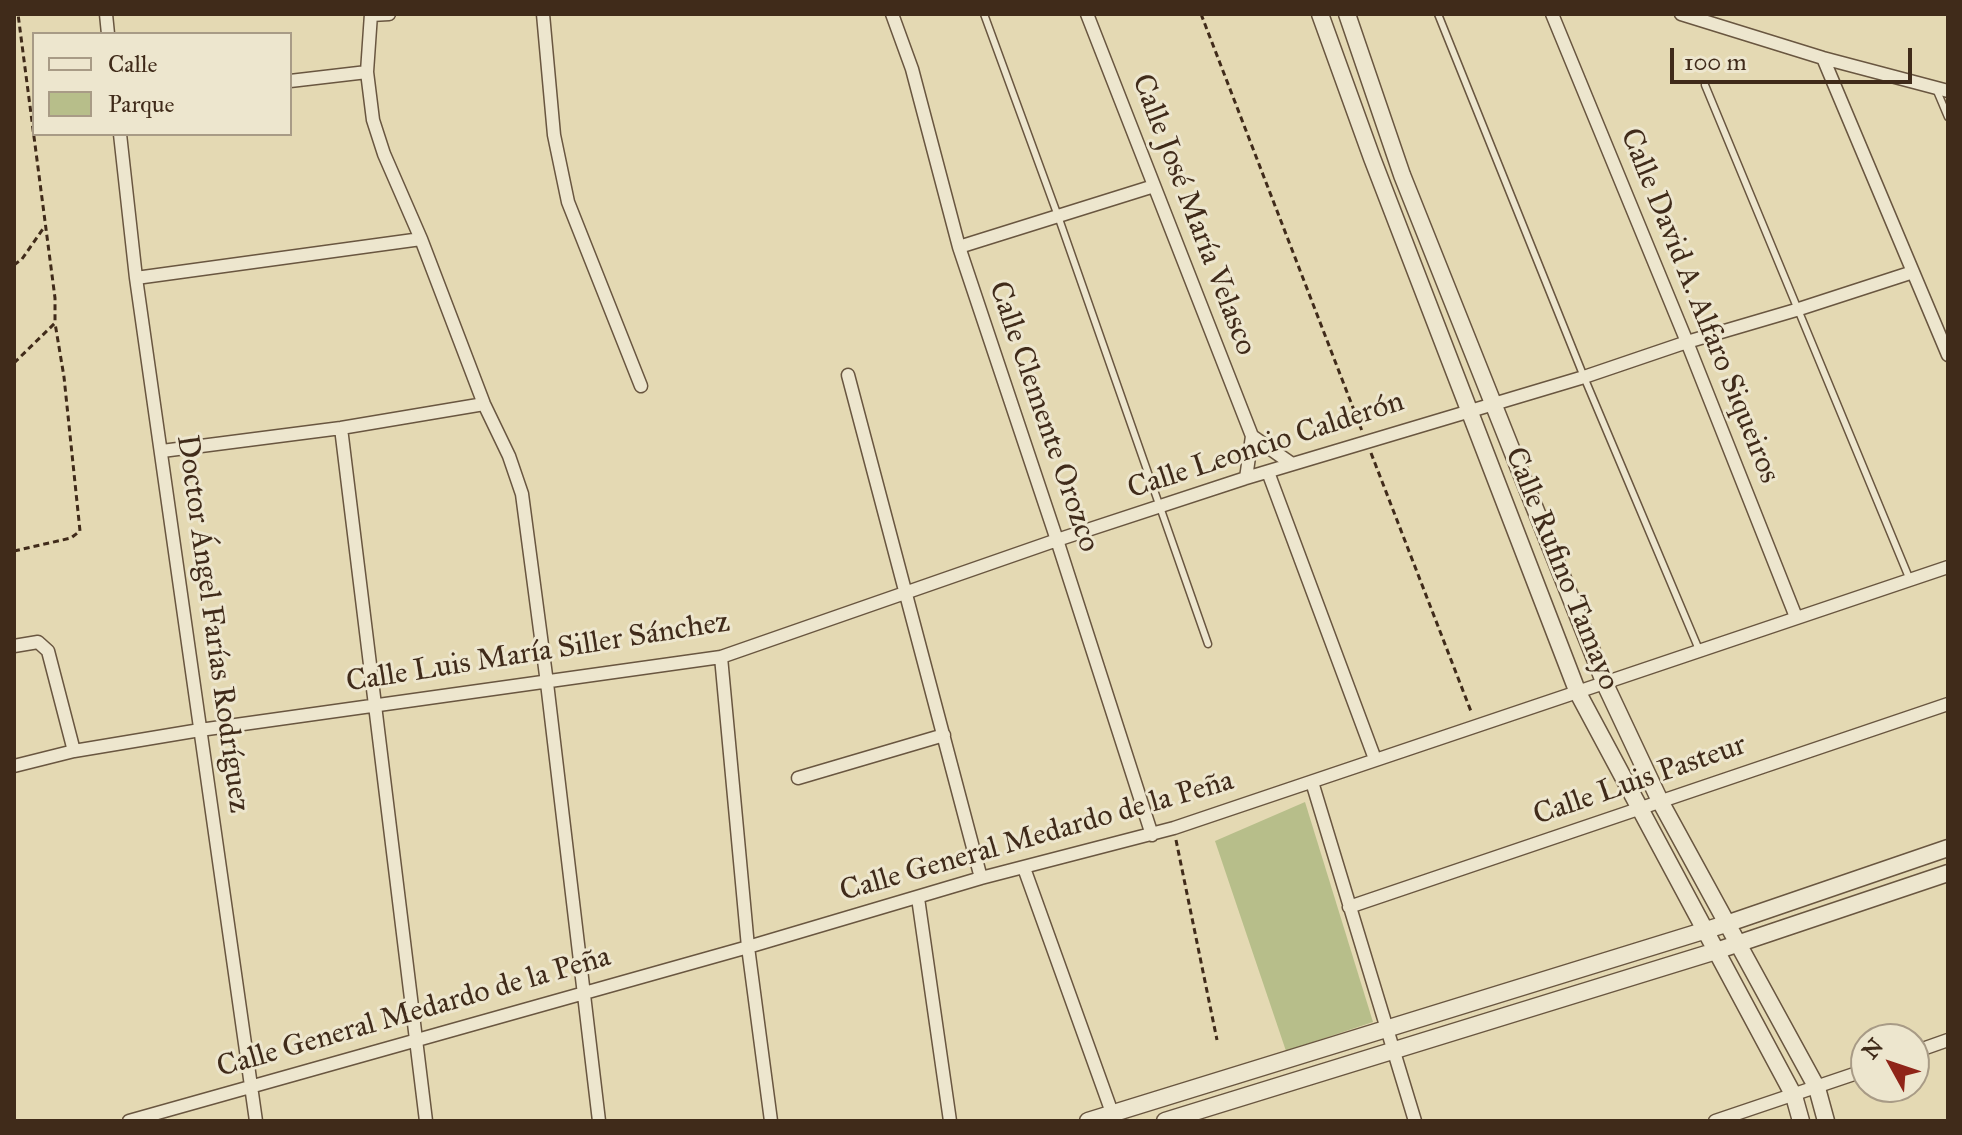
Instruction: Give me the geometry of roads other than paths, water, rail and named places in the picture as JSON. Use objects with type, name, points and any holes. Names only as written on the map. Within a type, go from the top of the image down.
[{"type":"street","points":[[389,14],[371,14],[367,72],[373,120],[522,494],[599,1121]]},
{"type":"street","points":[[543,14],[554,135],[562,181],[641,386]]},
{"type":"street","name":"Calle Clemente Orozco","points":[[892,14],[912,69],[959,247],[1152,835]]},
{"type":"street","name":"Calle José María Velasco","points":[[1087,14],[1252,436],[1246,478]]},
{"type":"street","name":"Calle Rufino Tamayo","points":[[1320,14],[1578,693],[1794,1096],[1801,1121]]},
{"type":"street","name":"Calle Rufino Tamayo","points":[[1347,14],[1402,175],[1605,684],[1660,801],[1817,1088],[1826,1121]]},
{"type":"street","name":"Calle David A. Alfaro Siqueiros","points":[[1552,14],[1796,617]]},
{"type":"street","points":[[1690,15],[1823,58],[1942,89]]},
{"type":"street","points":[[1823,58],[1948,355]]},
{"type":"street","points":[[292,81],[367,72]]},
{"type":"street","name":"Doctor Ángel Farías Rodríguez","points":[[120,136],[136,278],[256,1121]]},
{"type":"street","points":[[959,247],[1154,186]]},
{"type":"street","points":[[136,278],[421,239]]},
{"type":"street","name":"Calle Leoncio Calderón","points":[[1057,540],[1366,440],[1584,377],[1913,272]]},
{"type":"street","points":[[848,375],[981,878]]},
{"type":"street","points":[[162,451],[341,428],[484,404]]},
{"type":"street","points":[[341,428],[426,1121]]},
{"type":"street","points":[[1252,436],[1292,464]]},
{"type":"street","points":[[1268,472],[1375,759]]},
{"type":"street","name":"Calle Luis María Siller Sánchez","points":[[14,766],[74,751],[200,730],[721,657],[1057,540]]},
{"type":"street","name":"Calle General Medardo de la Peña","points":[[129,1121],[748,947],[981,878],[1152,835],[1948,567]]},
{"type":"street","points":[[14,646],[38,642],[48,651],[74,751]]},
{"type":"street","points":[[721,657],[748,947],[771,1121]]},
{"type":"street","name":"Calle Luis Pasteur","points":[[1349,907],[1948,704]]},
{"type":"street","points":[[798,778],[944,735]]},
{"type":"street","points":[[1312,782],[1415,1121]]},
{"type":"street","points":[[1088,1121],[1114,1117],[1387,1028],[1729,923],[1948,848]]},
{"type":"street","points":[[1024,868],[1114,1117]]},
{"type":"street","points":[[1165,1121],[1716,951],[1948,873]]},
{"type":"street","points":[[918,898],[950,1121]]},
{"type":"street","points":[[1715,1121],[1850,1076]]},
{"type":"lane","points":[[984,14],[1208,644]]},
{"type":"lane","points":[[1438,14],[1584,377],[1700,652]]},
{"type":"lane","points":[[1705,85],[1910,580]]},
{"type":"lane","points":[[1942,89],[1948,117]]}]
